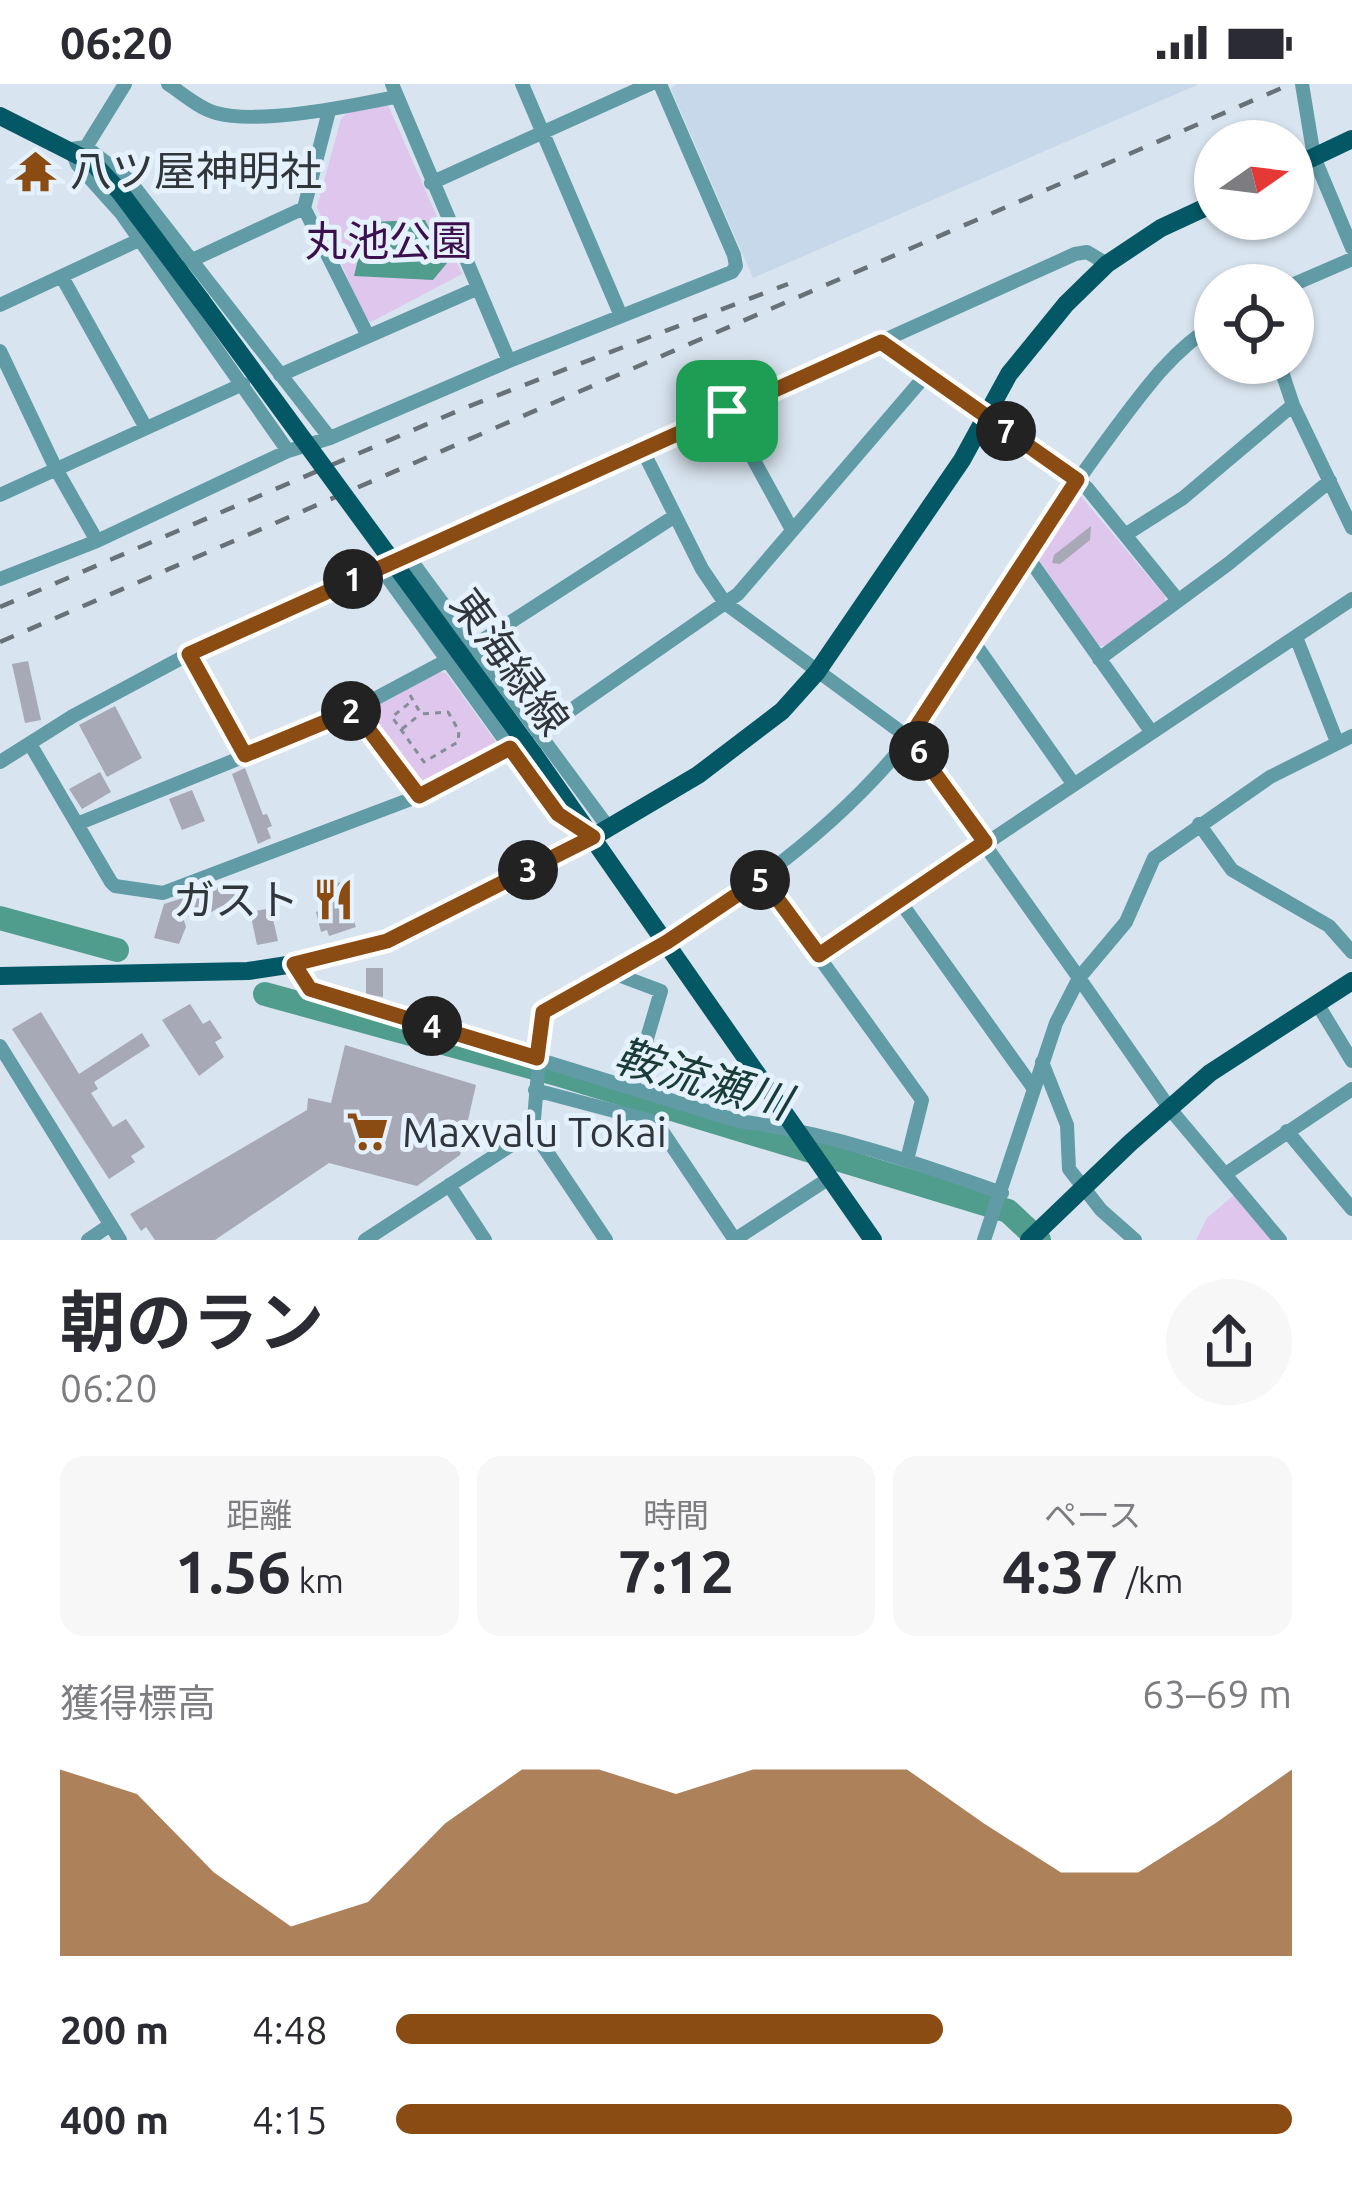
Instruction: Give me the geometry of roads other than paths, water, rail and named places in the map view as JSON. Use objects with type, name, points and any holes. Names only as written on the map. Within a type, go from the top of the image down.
[{"type":"main road","name":"東海緑線","points":[[0,116],[78,148],[120,192],[533,753],[601,832],[667,942],[873,1240]]},
{"type":"main road","points":[[1314,157],[1352,139]]},
{"type":"main road","points":[[0,976],[134,976],[294,964],[387,941],[601,832],[732,752],[782,711],[817,672],[987,418],[1009,374],[1066,304],[1107,264],[1194,213]]},
{"type":"main road","points":[[1036,1234],[1210,1073],[1352,981]]},
{"type":"street","points":[[125,84],[78,148],[77,164],[121,213],[288,452]]},
{"type":"street","points":[[168,84],[212,113],[234,116],[329,111],[393,91],[509,361]]},
{"type":"street","points":[[522,84],[621,316]]},
{"type":"street","points":[[0,579],[97,541],[288,452],[724,278],[736,266],[655,84],[431,183]]},
{"type":"street","points":[[1303,88],[1308,120]]},
{"type":"street","points":[[329,111],[304,208],[368,336]]},
{"type":"street","points":[[78,148],[129,180],[330,438]]},
{"type":"street","points":[[1314,157],[1352,248]]},
{"type":"street","points":[[190,261],[304,208]]},
{"type":"street","points":[[0,305],[139,240]]},
{"type":"street","points":[[0,762],[189,654],[642,449],[1076,254],[1088,252],[1107,264]]},
{"type":"street","points":[[1314,275],[1352,259]]},
{"type":"street","points":[[62,277],[146,428]]},
{"type":"street","points":[[280,375],[476,289]]},
{"type":"street","points":[[606,1240],[533,1131],[543,1012],[667,942],[818,835],[909,738],[1077,480],[1169,359],[1194,340]]},
{"type":"street","points":[[881,342],[1077,480],[1177,598]]},
{"type":"street","points":[[0,351],[56,469],[97,541]]},
{"type":"street","points":[[538,733],[737,594],[926,376]]},
{"type":"street","points":[[0,495],[243,384]]},
{"type":"street","points":[[1286,384],[1352,528]]},
{"type":"street","points":[[1125,535],[1184,498],[1293,405]]},
{"type":"street","points":[[727,411],[791,528]]},
{"type":"street","points":[[642,449],[725,603],[909,738],[1170,1109],[1280,1240]]},
{"type":"street","points":[[1099,659],[1330,481]]},
{"type":"street","points":[[77,824],[354,710],[472,647],[675,516]]},
{"type":"street","points":[[407,555],[538,733],[601,832]]},
{"type":"street","points":[[1027,556],[1150,730]]},
{"type":"street","points":[[380,567],[558,814],[601,832]]},
{"type":"street","points":[[819,955],[1352,598]]},
{"type":"street","points":[[984,1240],[1063,1006],[1079,978],[1126,922],[1154,859],[1270,777],[1345,739],[1296,637]]},
{"type":"street","points":[[973,641],[1072,782]]},
{"type":"street","points":[[189,654],[245,755]]},
{"type":"street","points":[[354,710],[419,796]]},
{"type":"street","points":[[30,745],[116,886],[163,893],[419,796],[510,748]]},
{"type":"street","points":[[1199,824],[1232,870],[1329,926],[1352,952]]},
{"type":"street","points":[[762,878],[922,1100],[907,1160]]},
{"type":"street","points":[[899,900],[1034,1089]]},
{"type":"street","points":[[294,964],[310,989],[738,1121],[907,1160],[1001,1196]]},
{"type":"street","points":[[613,973],[661,991],[633,1086]]},
{"type":"street","points":[[1318,1005],[1352,1061]]},
{"type":"street","points":[[0,1046],[120,1240]]},
{"type":"street","points":[[1042,1062],[1067,1125],[1069,1169],[1101,1210],[1135,1240]]},
{"type":"street","points":[[534,1087],[656,1122],[735,1240],[828,1173]]},
{"type":"street","points":[[1227,1173],[1352,1089]]},
{"type":"street","points":[[365,1240],[533,1131]]},
{"type":"street","points":[[1287,1131],[1352,1209]]},
{"type":"street","points":[[449,1185],[485,1240]]},
{"type":"street","points":[[88,1240],[110,1226]]},
{"type":"waterway","name":"鞍流瀬川","points":[[0,918],[117,950]]},
{"type":"waterway","name":"鞍流瀬川","points":[[265,994],[560,1075],[1008,1211],[1039,1240]]},
{"type":"railway","points":[[0,642],[1291,84]]},
{"type":"railway","points":[[0,607],[467,407],[788,284]]},
{"type":"place","name":"八ツ屋神明社","points":[[36,171]]},
{"type":"place","name":"ガスト","points":[[333,900]]},
{"type":"place","name":"Maxvalu Tokai","points":[[368,1132]]},
{"type":"park label","name":"丸池公園","points":[[389,241]]}]
